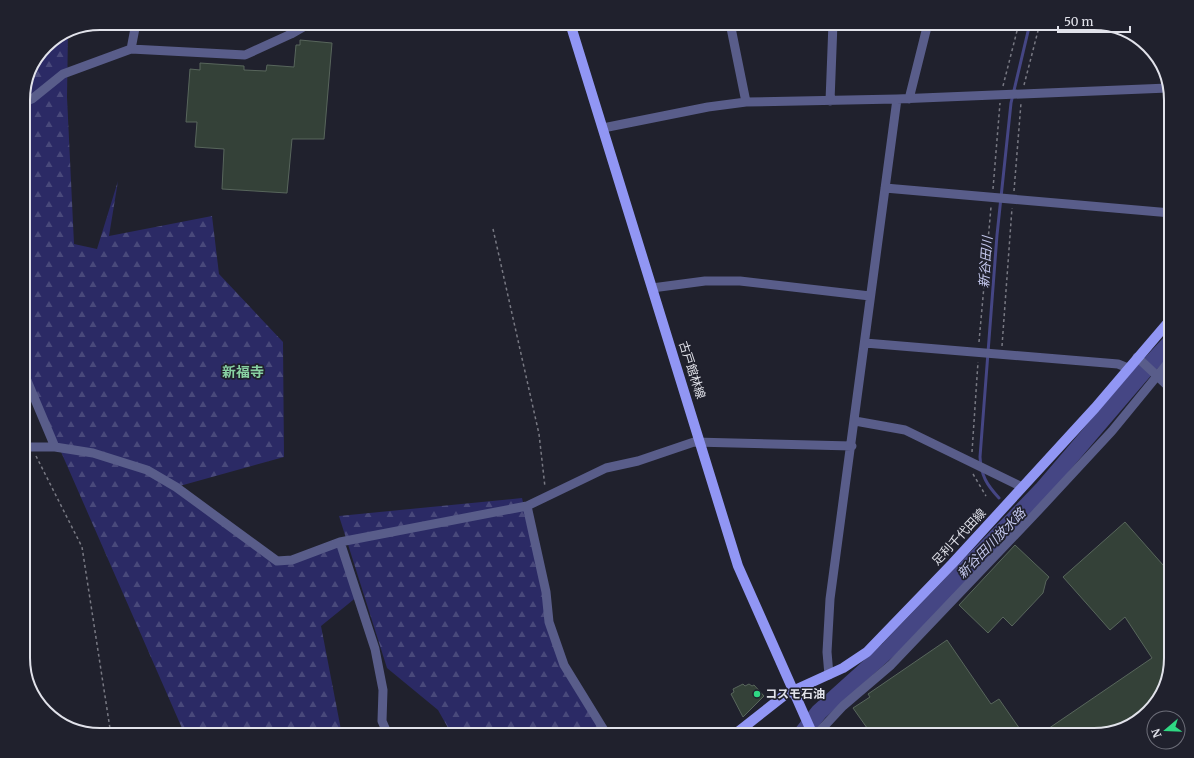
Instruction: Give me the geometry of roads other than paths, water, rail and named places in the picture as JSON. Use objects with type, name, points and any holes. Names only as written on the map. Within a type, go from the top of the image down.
[{"type":"main road","name":"古戸館林線","points":[[572,30],[701,442],[738,566],[811,728]]},
{"type":"main road","name":"足利千代田線","points":[[743,728],[777,700],[794,690],[829,675],[855,661],[867,652],[952,564],[1095,408],[1128,368],[1141,360],[1164,329]]},
{"type":"street","points":[[131,49],[135,30]]},
{"type":"street","points":[[291,30],[291,34]]},
{"type":"street","points":[[30,100],[63,74],[131,49],[244,55],[298,30]]},
{"type":"street","points":[[731,30],[746,102]]},
{"type":"street","points":[[830,101],[833,30]]},
{"type":"street","points":[[909,99],[926,30]]},
{"type":"street","points":[[603,128],[708,107],[746,102],[909,99],[1004,95],[1022,92],[1163,88]]},
{"type":"street","points":[[829,675],[827,652],[830,599],[852,446],[870,296],[897,99]]},
{"type":"street","points":[[885,188],[1164,212]]},
{"type":"street","points":[[652,288],[705,281],[740,281],[870,296]]},
{"type":"street","points":[[865,343],[1118,364],[1128,368]]},
{"type":"street","points":[[1141,360],[1164,382]]},
{"type":"street","points":[[821,728],[843,706],[892,664],[1013,537],[1112,432],[1164,366]]},
{"type":"street","points":[[30,388],[55,447]]},
{"type":"street","points":[[855,421],[905,430],[1022,487]]},
{"type":"street","points":[[30,446],[55,447],[93,452],[147,470],[176,488],[277,561],[292,560],[340,542],[527,506],[606,468],[638,461],[694,442],[852,446]]},
{"type":"street","points":[[527,506],[546,592],[549,622],[564,665],[603,728]]},
{"type":"street","points":[[340,542],[375,649],[383,690],[382,721],[385,728]]},
{"type":"waterway","name":"新谷田川","points":[[999,498],[985,480],[980,457],[997,235],[1011,103],[1028,30]]},
{"type":"waterway","name":"新谷田川放水路","points":[[806,728],[819,712],[889,649],[1042,490],[1164,349]]},
{"type":"place","name":"コスモ石油","points":[[757,694]]},
{"type":"district","name":"新福寺","points":[[243,372]]}]
